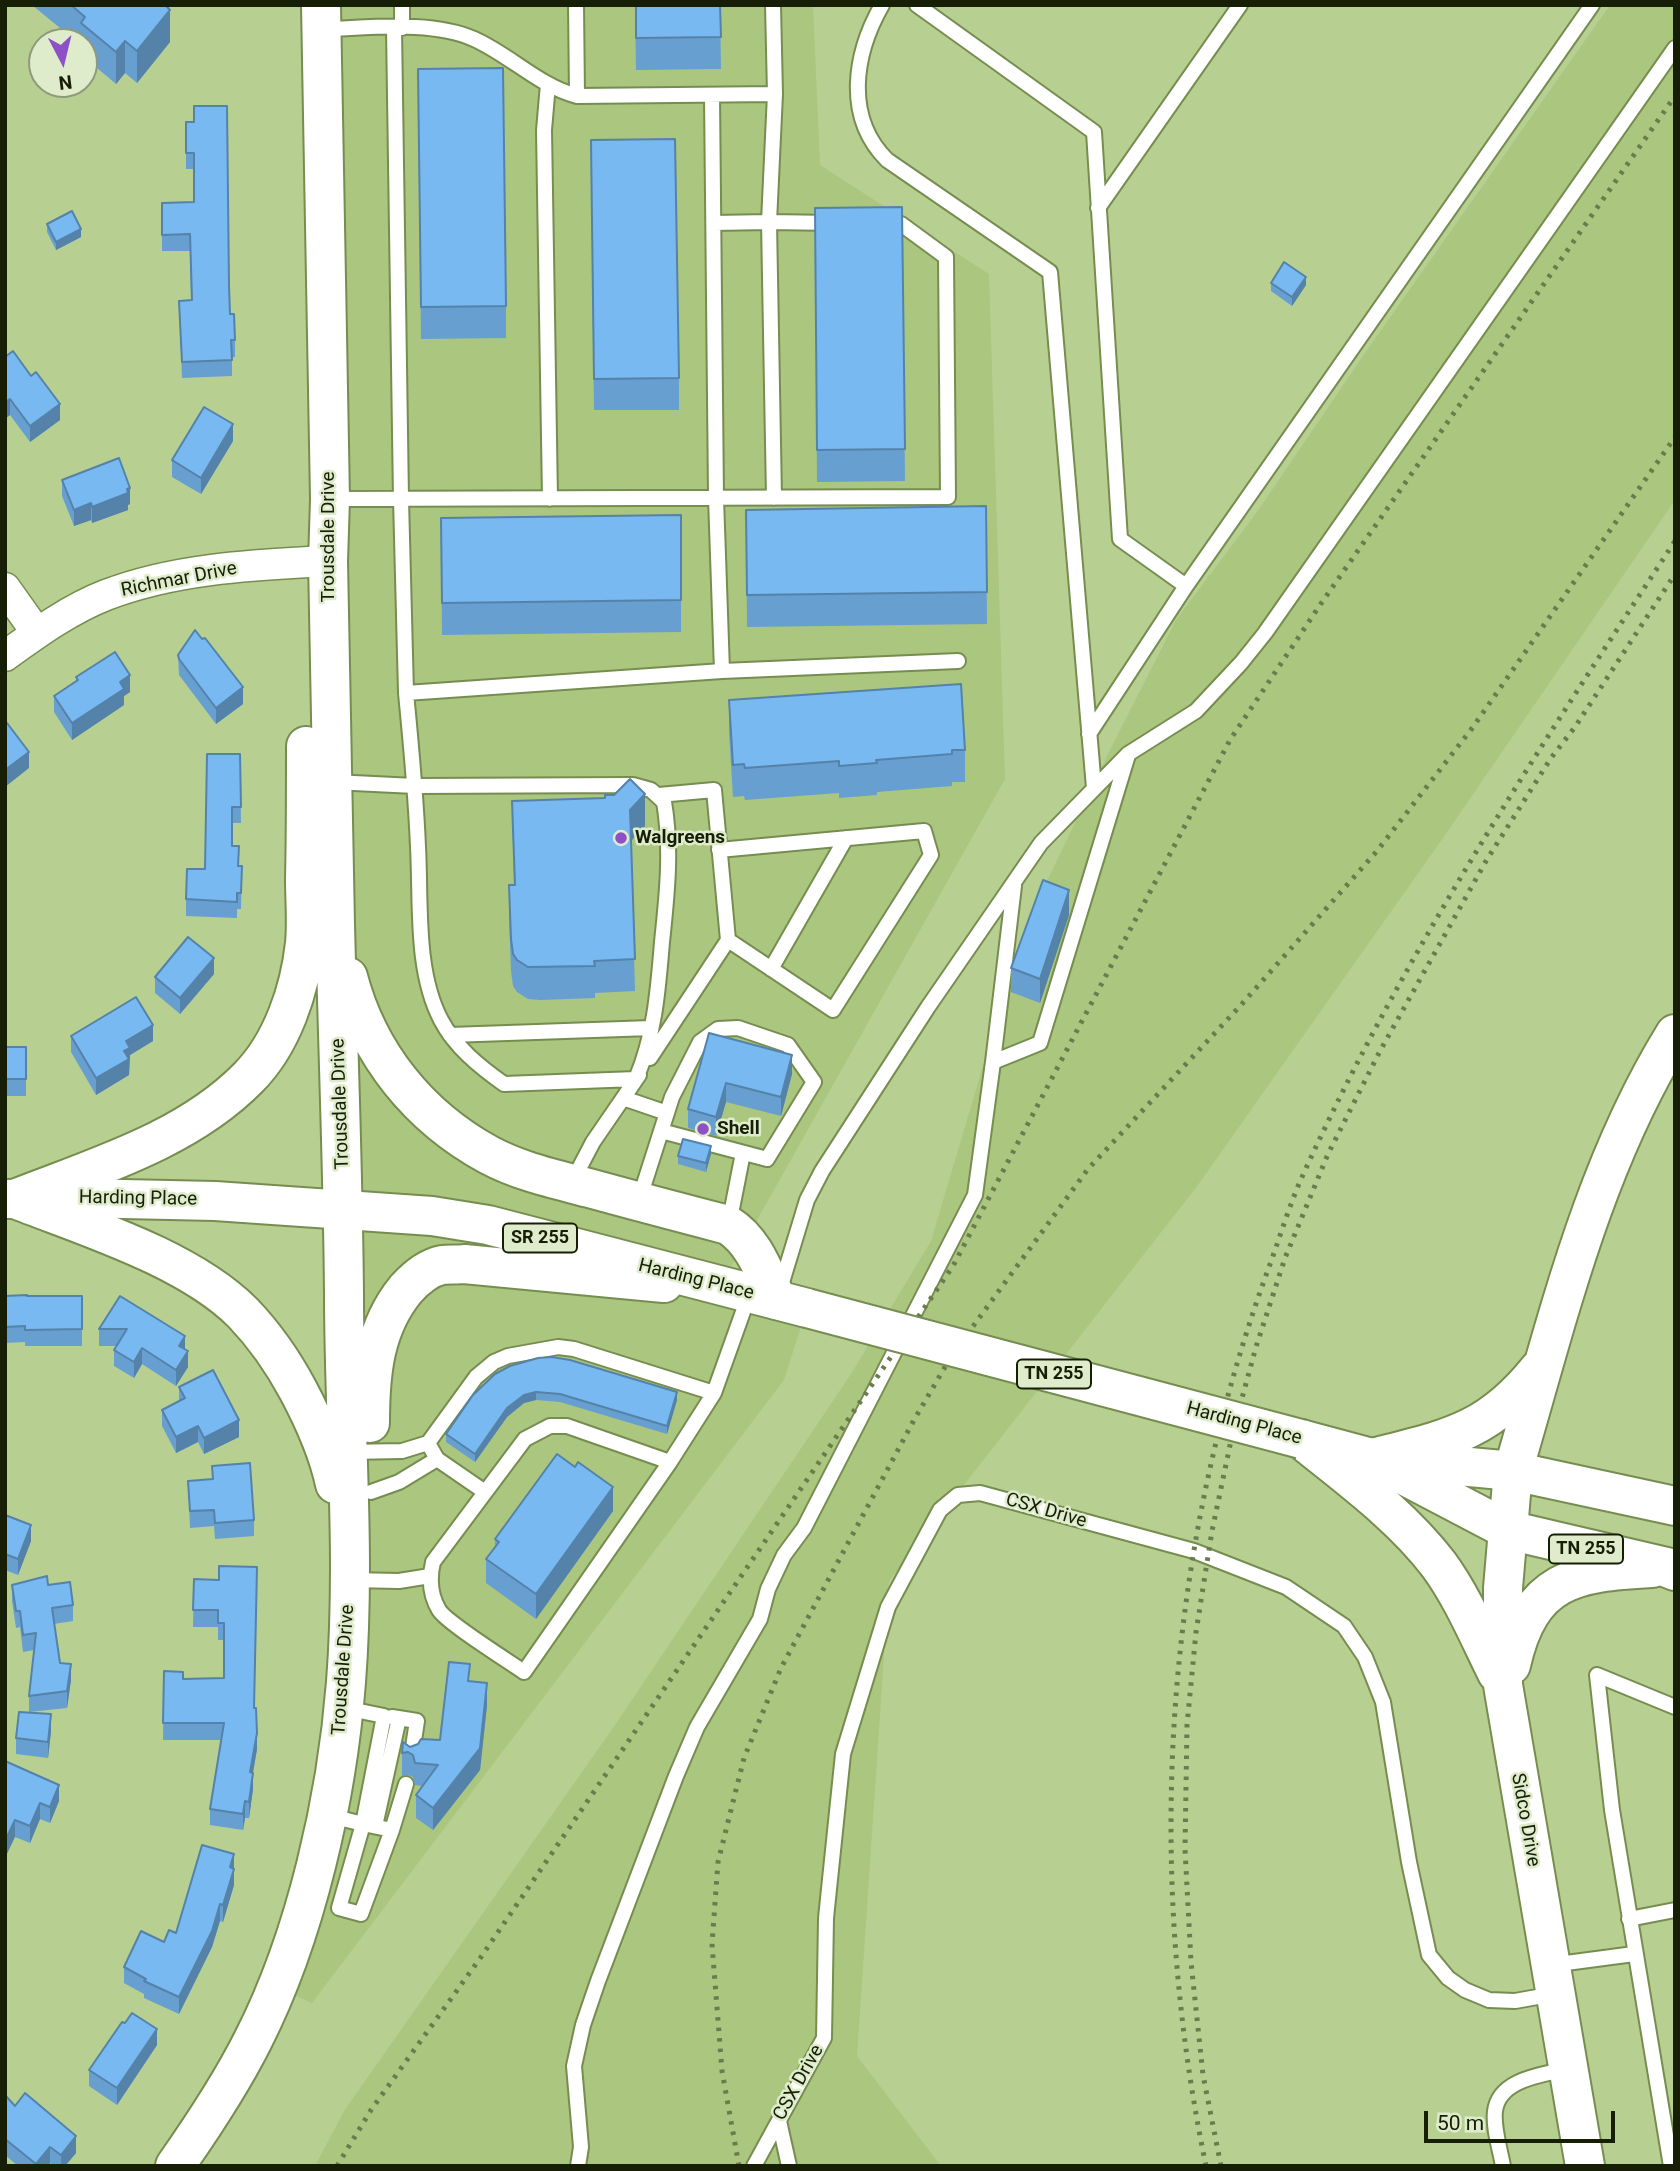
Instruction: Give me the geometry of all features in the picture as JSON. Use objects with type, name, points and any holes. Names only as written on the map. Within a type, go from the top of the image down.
[{"type":"main road","name":"Trousdale Drive","points":[[175,2166],[226,2088],[263,2018],[296,1931],[326,1815],[364,1583],[349,1541],[358,1451],[344,1209],[335,924],[322,17]]},
{"type":"main road","points":[[10,1199],[103,1164],[187,1124],[249,1077],[270,1049],[280,1030],[299,984],[305,942],[306,623],[328,561]]},
{"type":"main road","points":[[335,924],[363,1023],[387,1065],[433,1117],[490,1155],[538,1176],[728,1225],[744,1237],[752,1248],[766,1298],[476,1265],[443,1265],[413,1282],[383,1324],[358,1451],[371,1492],[364,1583]]},
{"type":"main road","name":"Sidco Drive","points":[[1585,2166],[1504,1693],[1502,1596],[1513,1471],[1582,1237],[1609,1161],[1643,1090],[1675,1034]]},
{"type":"main road","points":[[10,1199],[173,1265],[204,1282],[242,1312],[274,1349],[306,1405],[325,1448],[349,1541]]},
{"type":"main road","name":"Harding Place","points":[[10,1199],[215,1201],[432,1216],[488,1225],[1300,1439],[1366,1472],[1508,1531],[1671,1569]]},
{"type":"main road","points":[[1366,1472],[1480,1423],[1513,1400],[1545,1362]]},
{"type":"main road","name":"Harding Place","points":[[1366,1472],[1513,1471],[1675,1506]]},
{"type":"main road","name":"TN 255","points":[[1366,1472],[1408,1531],[1437,1563],[1468,1612],[1504,1693]]},
{"type":"main road","points":[[1504,1693],[1521,1631],[1528,1616],[1545,1595],[1584,1575],[1608,1570],[1671,1569]]},
{"type":"street","name":"Richmar Drive","points":[[5,656],[37,633],[104,596],[134,586],[219,569],[328,561]]},
{"type":"street","points":[[5,588],[37,633]]},
{"type":"lane","points":[[402,5],[398,28],[401,499],[406,693],[415,786],[424,969],[433,1001],[450,1035],[461,1049],[504,1084],[636,1079]]},
{"type":"lane","points":[[576,5],[577,96]]},
{"type":"lane","points":[[773,5],[775,94],[769,222],[774,498]]},
{"type":"lane","points":[[882,5],[867,36],[858,77],[857,100],[868,137],[887,160],[1050,272],[1094,788]]},
{"type":"lane","points":[[917,5],[1094,132],[1120,539],[1186,586]]},
{"type":"lane","points":[[1098,208],[1241,5]]},
{"type":"lane","points":[[1089,734],[1186,586],[1592,5]]},
{"type":"lane","points":[[322,17],[398,28],[442,30],[472,38],[548,84],[577,96],[775,94]]},
{"type":"lane","points":[[670,1462],[567,1426],[550,1426],[525,1439],[433,1562],[430,1576],[432,1596],[440,1613],[524,1672],[670,1462],[714,1392],[766,1298],[822,1171],[928,1007],[1041,843],[1128,754],[1196,712],[1265,633],[1675,48]]},
{"type":"lane","points":[[548,84],[544,130],[550,499]]},
{"type":"lane","points":[[712,96],[716,498],[722,671]]},
{"type":"lane","points":[[714,223],[848,223]]},
{"type":"lane","points":[[330,499],[948,496],[946,257],[901,224],[875,224]]},
{"type":"lane","points":[[406,693],[722,671],[958,661]]},
{"type":"lane","points":[[993,1062],[1040,1043],[1128,754]]},
{"type":"lane","points":[[332,782],[415,786],[634,785],[659,795],[664,802],[669,851],[660,969],[648,1051],[636,1079]]},
{"type":"lane","points":[[571,1184],[593,1142],[728,940],[714,790],[659,795]]},
{"type":"lane","points":[[719,850],[924,831],[931,855],[832,1010],[728,940]]},
{"type":"lane","points":[[771,969],[846,838]]},
{"type":"lane","points":[[578,2166],[581,2147],[573,2066],[583,2025],[676,1776],[697,1727],[760,1619],[768,1589],[784,1555],[804,1528],[975,1195],[1014,883]]},
{"type":"lane","points":[[450,1035],[652,1028]]},
{"type":"lane","points":[[638,1201],[661,1130],[667,1113],[672,1097],[700,1042],[718,1029],[738,1028],[788,1045],[814,1082],[767,1159],[661,1130]]},
{"type":"lane","points":[[623,1098],[667,1113]]},
{"type":"lane","points":[[728,1225],[743,1153]]},
{"type":"lane","points":[[358,1451],[402,1451],[428,1443],[476,1377],[494,1362],[527,1352],[574,1349],[714,1392]]},
{"type":"lane","points":[[428,1443],[437,1459],[485,1492]]},
{"type":"lane","points":[[371,1492],[399,1482],[437,1459]]},
{"type":"lane","name":"CSX Drive","points":[[754,2166],[824,2038],[826,1918],[843,1754],[888,1607],[940,1510],[958,1496],[979,1493],[1194,1551],[1286,1587],[1344,1626],[1365,1657],[1383,1702],[1409,1862],[1429,1955],[1448,1978],[1465,1990],[1489,2000],[1514,2001],[1552,1980],[1634,1954]]},
{"type":"lane","points":[[364,1583],[430,1576]]},
{"type":"lane","points":[[1672,2160],[1634,1954],[1612,1810],[1597,1675],[1675,1707]]},
{"type":"lane","points":[[345,1694],[392,1717],[417,1721],[411,1760]]},
{"type":"lane","points":[[392,1717],[369,1825],[339,1908],[361,1914],[406,1784]]},
{"type":"lane","points":[[326,1815],[392,1830]]},
{"type":"lane","points":[[1629,1919],[1675,1910]]},
{"type":"lane","points":[[1503,2166],[1494,2115],[1502,2096],[1520,2082],[1567,2068]]},
{"type":"lane","points":[[779,2120],[789,2166]]},
{"type":"shaded area","points":[[322,5],[813,5],[820,165],[989,274],[1005,779],[720,1286],[807,1308],[784,1380],[312,2003],[276,1987],[334,1776]]},
{"type":"shaded area","points":[[1610,5],[1675,5],[1675,500],[1443,838],[1198,1185],[889,1581],[857,2056],[941,2166],[315,2166],[344,2111],[615,1725],[851,1374],[931,1241],[999,1012],[1033,910],[1176,620],[1257,512],[1365,353]]},
{"type":"building","points":[[71,5],[165,5],[170,10],[137,51],[125,41],[116,52],[98,37],[98,28],[87,28],[81,23],[85,17]]},
{"type":"building","points":[[636,5],[720,5],[721,37],[636,38]]},
{"type":"building","points":[[503,68],[506,306],[421,307],[418,69]]},
{"type":"building","points":[[194,106],[227,106],[229,286],[235,340],[231,340],[232,360],[182,362],[179,301],[192,300],[190,234],[162,235],[162,203],[194,202],[194,153],[186,153],[186,122],[194,122]]},
{"type":"building","points":[[675,139],[679,378],[594,379],[591,140]]},
{"type":"building","points":[[902,207],[905,449],[817,450],[815,208]]},
{"type":"building","points":[[72,211],[81,229],[56,242],[47,224]]},
{"type":"building","points":[[1284,262],[1306,277],[1292,297],[1271,283]]},
{"type":"building","points":[[13,351],[31,376],[36,372],[60,404],[30,426],[10,399],[5,402],[5,357]]},
{"type":"building","points":[[204,407],[233,424],[201,478],[172,460]]},
{"type":"building","points":[[119,458],[130,488],[127,489],[128,493],[92,507],[91,503],[74,510],[62,480]]},
{"type":"building","points":[[986,506],[987,592],[747,595],[746,510]]},
{"type":"building","points":[[681,515],[681,600],[442,603],[441,518]]},
{"type":"building","points":[[195,630],[202,639],[205,638],[243,687],[216,708],[179,659],[178,655]]},
{"type":"building","points":[[115,652],[130,675],[120,682],[124,689],[72,723],[54,696],[78,680],[76,677]]},
{"type":"building","points":[[961,684],[965,750],[952,750],[952,754],[839,766],[839,761],[745,768],[744,764],[733,765],[729,700]]},
{"type":"building","points":[[7,723],[29,752],[5,770],[5,724]]},
{"type":"building","points":[[207,754],[240,754],[241,807],[232,807],[232,846],[239,846],[238,866],[242,866],[241,893],[237,893],[237,902],[186,899],[187,869],[205,869]]},
{"type":"building","name":"Walgreens","points":[[630,779],[645,794],[630,810],[635,959],[594,961],[595,966],[528,967],[513,954],[511,939],[509,885],[515,885],[512,801],[605,798],[605,795],[614,795]]},
{"type":"building","points":[[1043,880],[1069,890],[1040,979],[1011,968]]},
{"type":"building","points":[[188,937],[214,958],[180,998],[155,977]]},
{"type":"building","points":[[136,997],[153,1025],[126,1041],[130,1048],[124,1051],[129,1059],[96,1078],[71,1036]]},
{"type":"building","points":[[709,1033],[792,1055],[781,1097],[726,1083],[716,1117],[688,1109]]},
{"type":"building","points":[[5,1047],[26,1047],[26,1079],[5,1079]]},
{"type":"building","points":[[683,1139],[711,1146],[706,1163],[678,1156]]},
{"type":"building","points":[[5,1296],[82,1296],[82,1329],[25,1330],[25,1326],[5,1327]]},
{"type":"building","points":[[120,1296],[185,1336],[179,1346],[188,1351],[176,1370],[142,1348],[134,1362],[114,1350],[127,1329],[99,1329]]},
{"type":"building","points":[[552,1357],[677,1392],[667,1426],[560,1394],[536,1392],[524,1395],[507,1408],[475,1454],[446,1434],[473,1395],[495,1374],[510,1366]]},
{"type":"building","points":[[213,1370],[239,1420],[204,1438],[198,1426],[176,1437],[162,1410],[185,1398],[179,1387]]},
{"type":"building","points":[[557,1454],[575,1467],[578,1462],[613,1487],[536,1594],[486,1559],[499,1542],[495,1539]]},
{"type":"building","points":[[250,1463],[254,1520],[215,1523],[214,1510],[190,1511],[188,1481],[213,1479],[212,1466]]},
{"type":"building","points":[[5,1515],[31,1525],[18,1559],[5,1554]]},
{"type":"building","points":[[219,1566],[257,1567],[254,1708],[257,1733],[250,1772],[253,1773],[249,1802],[245,1801],[243,1814],[210,1809],[224,1723],[163,1723],[164,1671],[183,1672],[183,1679],[224,1678],[224,1623],[218,1623],[218,1610],[193,1610],[194,1579],[219,1580]]},
{"type":"building","points":[[47,1576],[48,1585],[70,1582],[73,1605],[52,1608],[60,1663],[71,1664],[67,1691],[29,1696],[36,1633],[23,1635],[20,1611],[16,1611],[12,1585]]},
{"type":"building","points":[[449,1662],[470,1664],[468,1681],[487,1683],[480,1748],[433,1808],[416,1795],[438,1765],[415,1763],[413,1755],[402,1753],[403,1742],[410,1747],[418,1744],[421,1739],[440,1740]]},
{"type":"building","points":[[19,1712],[51,1714],[48,1742],[16,1738]]},
{"type":"building","points":[[5,1761],[59,1785],[50,1807],[40,1803],[30,1826],[15,1820],[5,1841]]},
{"type":"building","points":[[202,1845],[234,1854],[230,1867],[234,1869],[212,1931],[179,1997],[144,1981],[146,1979],[124,1967],[141,1931],[164,1942],[169,1930],[176,1933]]},
{"type":"building","points":[[132,2013],[157,2029],[117,2088],[89,2070],[122,2022],[125,2023]]},
{"type":"building","points":[[25,2093],[76,2136],[61,2155],[50,2147],[36,2164],[5,2139],[5,2095],[15,2106]]},
{"type":"railway","points":[[337,2166],[371,2110],[481,1957],[953,1266],[1230,740],[1320,605],[1675,96]]},
{"type":"railway","points":[[739,2166],[722,2071],[712,1944],[718,1862],[744,1758],[781,1668],[914,1420],[952,1355],[1088,1169],[1241,1005],[1377,851],[1473,727],[1675,437]]},
{"type":"railway","points":[[1206,2166],[1187,2054],[1175,1940],[1171,1826],[1175,1712],[1187,1599],[1206,1486],[1234,1376],[1297,1188],[1384,1012],[1476,852],[1675,541]]},
{"type":"railway","points":[[1221,2166],[1203,2075],[1191,1962],[1185,1849],[1187,1725],[1196,1632],[1212,1531],[1233,1431],[1256,1347],[1285,1258],[1328,1154],[1380,1051],[1486,861],[1551,758],[1575,727],[1675,574]]},
{"type":"place","name":"Walgreens","points":[[621,838]]},
{"type":"place","name":"Shell","points":[[703,1129]]}]
